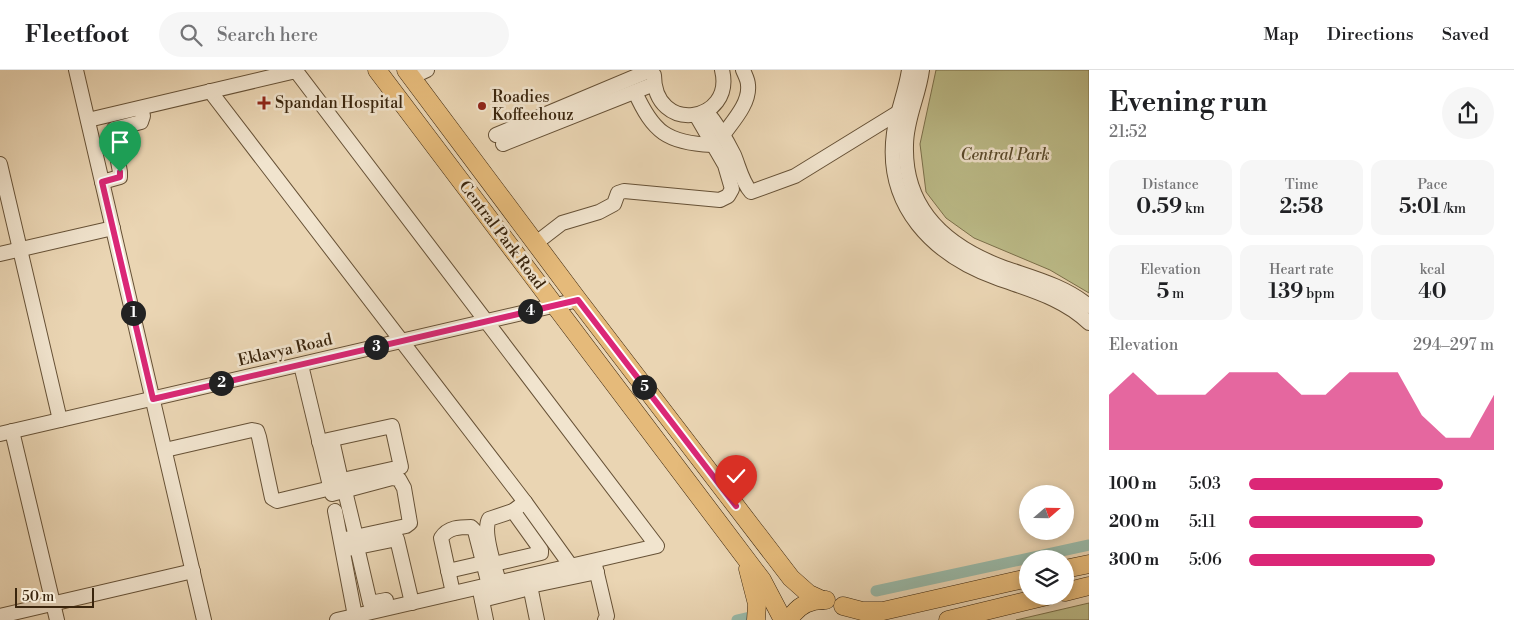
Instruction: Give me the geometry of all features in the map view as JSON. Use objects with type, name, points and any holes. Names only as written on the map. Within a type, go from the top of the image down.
[{"type":"main road","name":"Central Park Road","points":[[377,70],[744,557],[769,592],[783,620]]},
{"type":"main road","name":"Central Park Road","points":[[415,72],[578,300],[791,578],[809,594],[843,606]]},
{"type":"main road","points":[[744,557],[754,592],[756,620]]},
{"type":"main road","points":[[1074,567],[1089,564]]},
{"type":"main road","points":[[843,606],[872,612],[890,610],[1019,580]]},
{"type":"main road","points":[[1074,590],[1089,586]]},
{"type":"main road","points":[[789,620],[801,606],[808,602],[822,600]]},
{"type":"main road","points":[[948,620],[1019,603]]},
{"type":"main road","points":[[843,606],[855,620]]},
{"type":"street","points":[[76,70],[204,620]]},
{"type":"street","points":[[500,140],[633,80],[650,70]]},
{"type":"street","points":[[633,80],[655,77],[658,97],[664,106],[674,113],[684,116],[701,113],[715,104],[718,99],[722,77],[742,70],[748,84],[748,96],[723,135]]},
{"type":"street","points":[[910,70],[893,143],[898,184],[908,212],[925,234],[965,264],[1048,296],[1069,307],[1089,323]]},
{"type":"street","points":[[922,70],[908,125],[906,154],[914,193],[919,206],[926,216],[946,236],[971,253],[1053,284],[1089,306]]},
{"type":"street","points":[[88,120],[296,71],[657,546],[595,566],[525,582],[370,604],[356,542],[335,492]]},
{"type":"street","points":[[633,80],[644,111],[654,126],[668,137],[698,144],[712,144]]},
{"type":"street","points":[[210,91],[525,502],[571,566]]},
{"type":"street","points":[[102,182],[120,177],[113,134],[114,129],[141,122],[143,116],[140,108]]},
{"type":"street","points":[[701,113],[719,126],[751,192],[795,176],[899,112]]},
{"type":"street","points":[[536,243],[562,223],[599,212],[614,204],[618,193],[624,191],[720,200],[728,196],[732,189],[725,165],[712,144],[701,113]]},
{"type":"street","points":[[0,164],[60,420]]},
{"type":"street","points":[[0,254],[113,228]]},
{"type":"street","name":"Eklavya Road","points":[[6,433],[578,300]]},
{"type":"street","points":[[302,365],[325,441],[355,616]]},
{"type":"street","points":[[325,441],[392,426],[401,466],[335,492]]},
{"type":"street","points":[[165,450],[252,430],[257,431],[272,498],[277,502],[335,492],[392,478],[399,479],[404,488],[410,523],[406,526],[342,545]]},
{"type":"street","points":[[6,433],[57,620]]},
{"type":"street","points":[[486,620],[489,563],[486,524],[489,519],[513,511],[525,502]]},
{"type":"street","points":[[448,571],[541,553],[541,550],[513,511]]},
{"type":"street","points":[[454,593],[441,538],[444,533],[457,527],[471,527],[475,531],[489,563]]},
{"type":"street","points":[[356,542],[397,539],[411,598]]},
{"type":"street","points":[[487,588],[525,582],[571,566],[595,566]]},
{"type":"street","points":[[595,566],[607,616],[605,620]]},
{"type":"street","points":[[0,618],[193,571]]},
{"type":"street","points":[[525,582],[528,620]]},
{"type":"street","points":[[525,582],[537,620]]},
{"type":"street","points":[[338,620],[411,598]]},
{"type":"green space","name":"Central Park","points":[[936,70],[1089,70],[1089,293],[1050,270],[974,238],[946,218],[926,192],[920,144]]},
{"type":"green space","points":[[1089,603],[1089,620],[1016,620]]},
{"type":"waterway","points":[[876,591],[1089,545]]},
{"type":"waterway","points":[[737,620],[750,617]]},
{"type":"place","name":"Spandan Hospital","points":[[264,103]]},
{"type":"place","name":"Roadies Koffeehouz","points":[[482,106]]},
{"type":"route","points":[[120,172],[120,177],[102,182],[153,399],[578,300],[736,506]]}]
